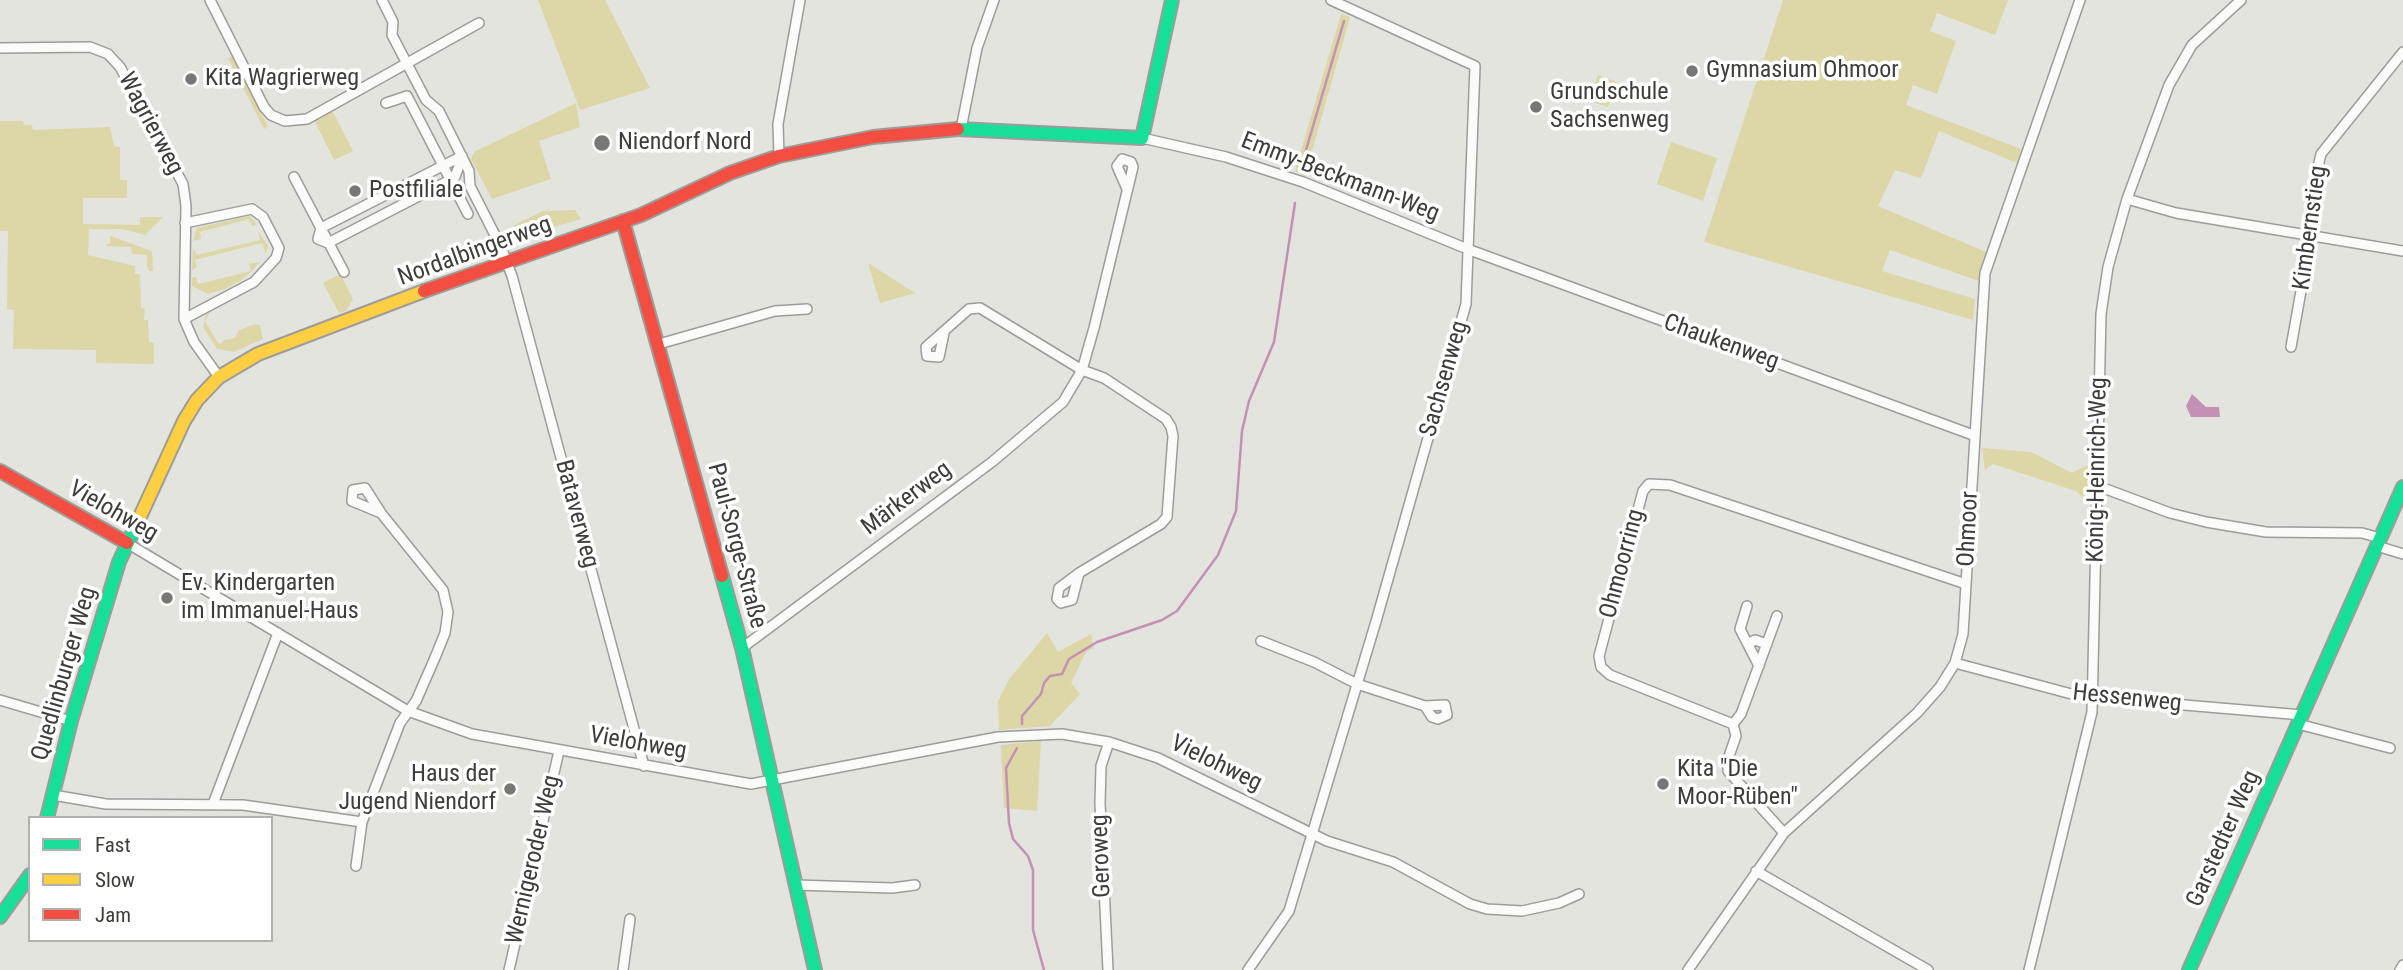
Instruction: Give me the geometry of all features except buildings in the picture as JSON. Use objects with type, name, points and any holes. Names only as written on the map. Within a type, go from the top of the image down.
[{"type":"street","points":[[210,0],[264,107],[277,119],[290,122],[307,119],[479,23]]},
{"type":"street","name":"Bataverweg","points":[[382,0],[393,22],[392,36],[426,100],[439,111],[462,156],[469,171],[470,186],[506,261],[645,766]]},
{"type":"street","points":[[779,156],[778,124],[800,0]]},
{"type":"street","points":[[961,129],[977,48],[993,0]]},
{"type":"street","points":[[1142,138],[1172,0]]},
{"type":"street","name":"Sachsenweg","points":[[1248,970],[1289,911],[1313,835],[1462,324],[1470,250],[1475,66],[1331,0]]},
{"type":"street","name":"Ohmoor","points":[[1688,970],[1784,832],[1917,713],[1940,687],[1955,663],[1963,634],[1973,435],[1985,273],[2080,0]]},
{"type":"street","name":"König-Heinrich-Weg","points":[[2029,970],[2092,712],[2102,306],[2115,237],[2174,75],[2192,46],[2241,0]]},
{"type":"street","name":"Wagrierweg","points":[[0,48],[82,46],[99,49],[108,54],[125,76],[183,184],[184,318],[194,342],[219,377]]},
{"type":"street","name":"Kimbernstieg","points":[[2291,347],[2311,235],[2316,171],[2321,154],[2403,52]]},
{"type":"street","points":[[391,103],[407,96],[468,214]]},
{"type":"street","name":"Emmy-Beckmann-Weg","points":[[779,156],[873,137],[961,129],[1142,138],[1226,156],[1303,182],[1470,250]]},
{"type":"street","points":[[321,228],[462,156]]},
{"type":"street","name":"Nordalbingerweg","points":[[127,543],[184,422],[197,400],[219,377],[258,354],[506,261],[623,221],[730,173],[779,156]]},
{"type":"street","points":[[328,243],[450,180],[455,177],[459,166]]},
{"type":"street","points":[[294,177],[344,272]]},
{"type":"street","name":"Märkerweg","points":[[742,648],[1052,414],[1072,391],[1082,370],[1127,188]]},
{"type":"street","points":[[2127,199],[2176,213],[2403,251]]},
{"type":"street","points":[[184,318],[245,289],[279,251],[263,217],[252,209],[185,223]]},
{"type":"street","name":"Paul-Sorge-Straße","points":[[623,221],[742,648],[815,970]]},
{"type":"street","name":"Chaukenweg","points":[[1470,250],[1973,435]]},
{"type":"street","points":[[944,333],[969,309],[980,308],[1082,370],[1104,378],[1166,419],[1173,436],[1167,517],[1161,524],[1079,573]]},
{"type":"street","points":[[659,344],[775,311],[807,309]]},
{"type":"street","name":"Vielohweg","points":[[0,471],[127,543],[408,711],[472,734],[751,784],[1003,737],[1062,734],[1108,742],[1158,758],[1313,835]]},
{"type":"street","name":"Ohmoorring","points":[[1733,724],[1610,675],[1601,667],[1599,656],[1621,566],[1643,491],[1649,484],[1670,485],[1966,584]]},
{"type":"street","points":[[2098,486],[2201,521],[2266,532],[2362,533],[2403,554]]},
{"type":"street","name":"Garstedter Weg","points":[[2189,970],[2403,487]]},
{"type":"street","points":[[356,866],[362,822],[400,723],[416,701],[444,633],[447,601],[443,590],[381,513]]},
{"type":"street","name":"Quedlinburger Weg","points":[[48,816],[71,721],[108,595],[127,543]]},
{"type":"street","points":[[1747,606],[1740,628],[1759,666]]},
{"type":"street","points":[[1777,616],[1741,714],[1733,724],[1736,736],[1728,759],[1728,771],[1784,832]]},
{"type":"street","points":[[213,804],[278,633]]},
{"type":"street","points":[[1748,644],[1755,640],[1767,644]]},
{"type":"street","points":[[1261,641],[1314,662],[1357,684],[1425,706]]},
{"type":"street","name":"Hessenweg","points":[[1955,663],[2093,697],[2300,720]]},
{"type":"street","points":[[0,700],[71,721]]},
{"type":"street","points":[[2300,720],[2390,748]]},
{"type":"street","name":"Geroweg","points":[[1108,742],[1101,766],[1100,803],[1108,970]]},
{"type":"street","name":"Wernigeroder Weg","points":[[509,970],[559,751]]},
{"type":"street","points":[[53,795],[106,804],[213,804],[311,813],[362,822]]},
{"type":"street","points":[[1313,835],[1379,856],[1454,897],[1487,909],[1536,909],[1579,894]]},
{"type":"street","points":[[1756,871],[1928,970]]},
{"type":"street","points":[[0,917],[28,878]]},
{"type":"street","points":[[796,885],[892,888],[915,885]]},
{"type":"street","points":[[623,970],[630,919]]},
{"type":"street","points":[[2400,970],[2403,965]]},
{"type":"shaded area","points":[[538,0],[605,0],[650,88],[580,110]]},
{"type":"shaded area","points":[[1783,0],[2008,0],[1995,35],[1937,13],[1930,31],[1956,41],[1937,94],[1913,85],[1906,105],[2021,149],[2017,163],[1939,131],[1921,178],[1895,170],[1878,206],[1986,252],[1979,281],[1890,250],[1882,271],[1975,299],[1973,320],[1704,242]]},
{"type":"shaded area","points":[[1341,14],[1350,17],[1305,176],[1295,171]]},
{"type":"shaded area","points":[[233,56],[267,125],[264,129],[228,58]]},
{"type":"shaded area","points":[[1598,75],[1617,82],[1608,107],[1589,101]]},
{"type":"shaded area","points":[[576,103],[580,127],[539,141],[551,179],[492,199],[471,159],[474,152]]},
{"type":"shaded area","points":[[332,110],[353,151],[334,160],[314,120]]},
{"type":"shaded area","points":[[0,121],[23,121],[24,125],[32,125],[33,130],[110,127],[114,146],[120,147],[120,180],[127,180],[127,198],[83,198],[83,224],[140,225],[140,217],[163,217],[145,235],[122,229],[89,229],[88,255],[135,266],[135,274],[140,274],[141,308],[145,309],[144,320],[148,320],[149,342],[154,343],[154,364],[96,363],[96,350],[13,349],[14,310],[7,309],[8,231],[0,231]]},
{"type":"shaded area","points":[[1671,142],[1717,158],[1703,201],[1657,184]]},
{"type":"shaded area","points":[[575,210],[581,219],[534,233],[532,231],[519,235],[514,225],[543,211]]},
{"type":"shaded area","points":[[249,216],[257,224],[252,226],[249,219],[200,232],[201,239],[193,241],[197,228]]},
{"type":"shaded area","points":[[258,231],[268,246],[266,254],[262,243],[195,260],[197,267],[192,270],[193,248],[197,255],[260,240]]},
{"type":"shaded area","points":[[110,236],[152,251],[153,271],[149,271],[147,266],[147,255],[132,254],[131,247],[105,246],[110,243]]},
{"type":"shaded area","points":[[260,262],[251,272],[240,281],[225,289],[208,294],[192,286],[192,277],[196,277],[198,284],[251,271],[249,264]]},
{"type":"shaded area","points":[[868,263],[915,293],[880,303]]},
{"type":"shaded area","points":[[340,274],[353,299],[346,311],[339,313],[323,283]]},
{"type":"shaded area","points":[[210,312],[205,321],[218,343],[235,338],[239,330],[255,324],[260,325],[263,339],[234,352],[217,349],[203,327],[206,314]]},
{"type":"shaded area","points":[[2192,394],[2206,407],[2219,407],[2220,417],[2191,417],[2186,406]]},
{"type":"shaded area","points":[[1982,448],[2031,452],[2072,473],[2089,464],[2087,501],[2076,491],[1993,464],[1985,470]]},
{"type":"shaded area","points":[[1047,633],[1058,652],[1091,634],[1094,648],[1086,652],[1071,683],[1080,694],[1050,726],[999,730],[998,701],[1010,678]]},
{"type":"shaded area","points":[[1041,741],[1037,811],[1004,808],[1001,745]]},
{"type":"waterway","points":[[1301,167],[1344,21]]},
{"type":"waterway","points":[[1022,724],[1022,716],[1041,694],[1044,683],[1050,676],[1062,674],[1069,659],[1097,642],[1162,620],[1177,611],[1218,555],[1236,511],[1242,431],[1249,401],[1274,342],[1295,203]]},
{"type":"waterway","points":[[1017,748],[1006,768],[1009,823],[1013,839],[1028,856],[1033,870],[1033,930],[1044,970]]},
{"type":"traffic: fast","points":[[958,129],[1142,138],[1172,0]]},
{"type":"traffic: fast","points":[[2189,970],[2403,487]]},
{"type":"traffic: fast","points":[[47,816],[71,721],[119,562],[138,521]]},
{"type":"traffic: fast","points":[[722,576],[742,648],[815,970]]},
{"type":"traffic: fast","points":[[0,917],[28,878]]},
{"type":"traffic: slow","points":[[138,521],[184,421],[197,400],[219,377],[258,354],[424,291]]},
{"type":"traffic: jam","points":[[424,291],[641,215],[730,173],[779,156],[873,137],[958,129]]},
{"type":"traffic: jam","points":[[623,221],[722,576]]},
{"type":"traffic: jam","points":[[0,471],[127,543]]},
{"type":"place","name":"Gymnasium Ohmoor","points":[[1692,71]]},
{"type":"place","name":"Kita Wagrierweg","points":[[191,79]]},
{"type":"place","name":"Grundschule Sachsenweg","points":[[1536,107]]},
{"type":"place","name":"Niendorf Nord","points":[[602,143]]},
{"type":"place","name":"Postfiliale","points":[[355,191]]},
{"type":"place","name":"Ev. Kindergarten im Immanuel-Haus","points":[[167,598]]},
{"type":"place","name":"Kita \"Die Moor-Rüben\"","points":[[1663,784]]},
{"type":"place","name":"Haus der Jugend Niendorf","points":[[510,789]]}]
